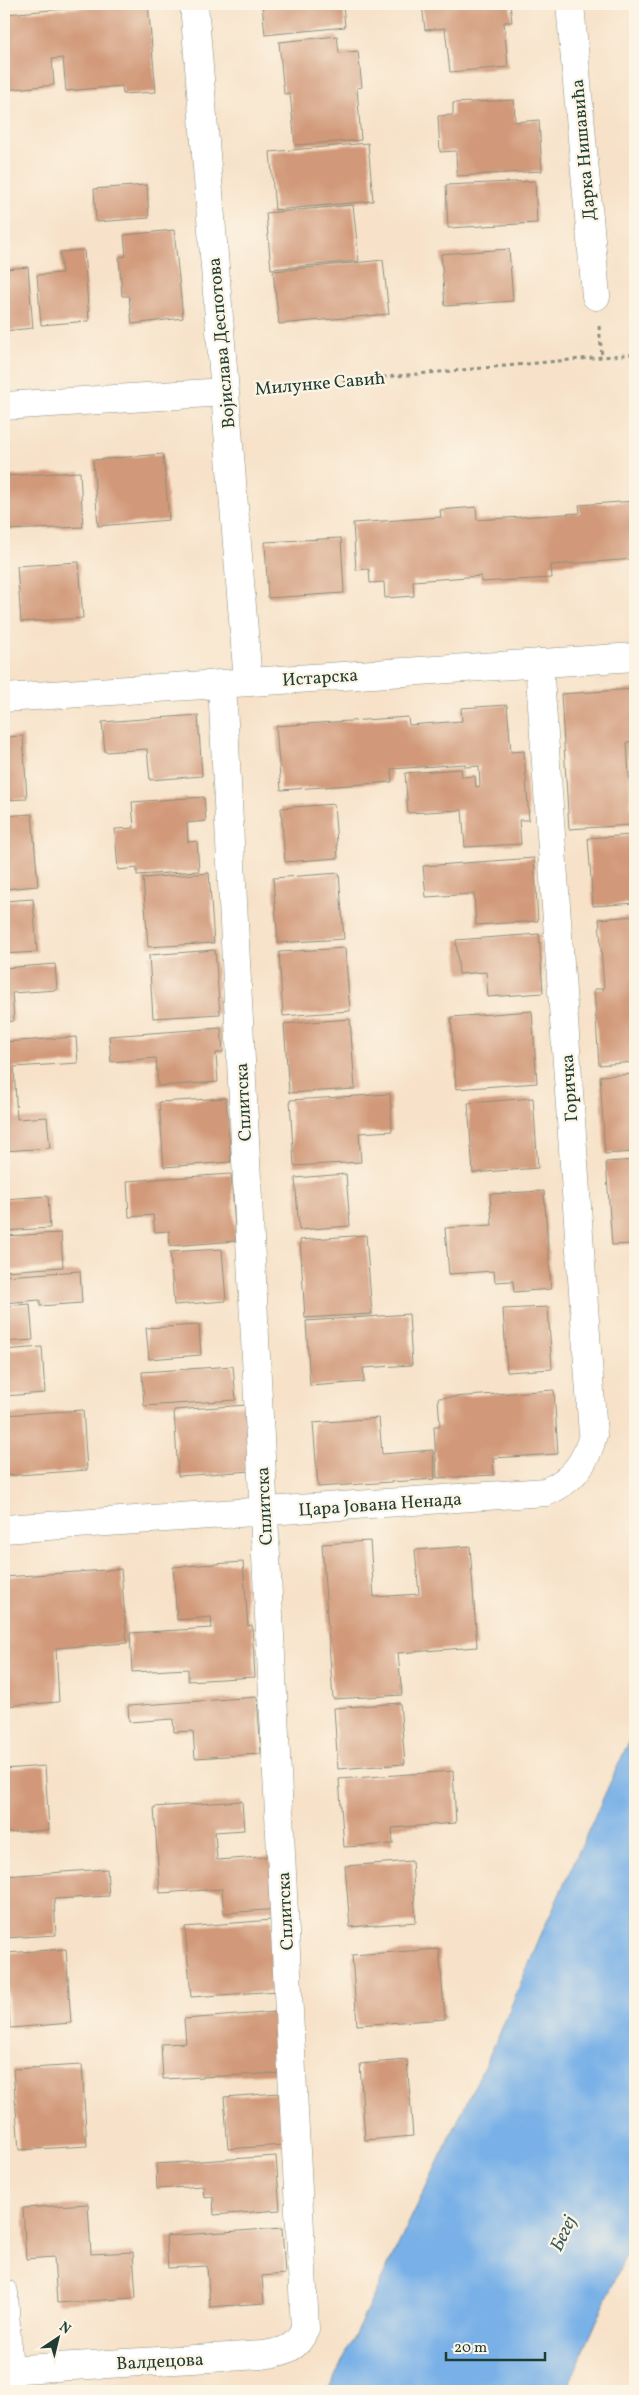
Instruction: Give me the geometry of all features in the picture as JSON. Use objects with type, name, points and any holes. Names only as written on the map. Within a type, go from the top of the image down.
[{"type":"street","name":"Војислава Деспотова","points":[[194,4],[225,392],[235,683]]},
{"type":"street","name":"Дарка Нишавића","points":[[570,4],[596,296]]},
{"type":"street","points":[[4,406],[225,392]]},
{"type":"street","name":"Истарска","points":[[4,698],[635,657]]},
{"type":"street","name":"Горичка","points":[[539,663],[593,1435],[588,1452],[570,1479],[546,1492]]},
{"type":"street","name":"Сплитска","points":[[235,683],[265,1512],[305,2329]]},
{"type":"street","name":"Цара Јована Ненада","points":[[4,1529],[546,1492]]},
{"type":"street","points":[[4,2293],[8,2377]]},
{"type":"street","name":"Валдецова","points":[[8,2377],[283,2352],[295,2346],[305,2329]]},
{"type":"path","name":"Милунке Савић","points":[[225,392],[635,354]]},
{"type":"water","name":"Бегеј","points":[[635,1728],[635,2234],[566,2391],[328,2391],[499,2035],[540,1937]]},
{"type":"building","points":[[122,4],[148,4],[156,92],[123,94],[122,86],[66,91],[63,58],[52,59],[54,85],[4,90],[4,18],[7,18],[6,14]]},
{"type":"building","points":[[262,4],[343,4],[345,27],[265,35]]},
{"type":"building","points":[[422,4],[510,4],[512,22],[504,22],[508,67],[450,72],[445,28],[425,30]]},
{"type":"building","points":[[337,36],[339,53],[358,51],[362,87],[357,88],[361,140],[295,145],[290,93],[284,94],[279,42]]},
{"type":"building","points":[[514,100],[515,122],[539,120],[542,171],[457,176],[456,151],[440,152],[438,116],[453,115],[453,103]]},
{"type":"building","points":[[368,143],[373,201],[275,210],[270,152]]},
{"type":"building","points":[[535,181],[537,223],[448,228],[446,185]]},
{"type":"building","points":[[147,185],[149,218],[96,222],[94,189]]},
{"type":"building","points":[[353,205],[359,261],[271,269],[266,213]]},
{"type":"building","points":[[174,230],[183,318],[132,324],[129,296],[122,296],[119,257],[126,256],[124,235]]},
{"type":"building","points":[[509,249],[513,301],[445,306],[441,254]]},
{"type":"building","points":[[84,250],[89,321],[41,325],[37,275],[62,273],[60,252]]},
{"type":"building","points":[[383,260],[389,314],[279,324],[273,271]]},
{"type":"building","points":[[28,267],[33,328],[4,331],[4,269]]},
{"type":"building","points":[[163,454],[169,520],[98,526],[93,460]]},
{"type":"building","points":[[80,472],[83,527],[5,530],[4,476]]},
{"type":"building","points":[[635,501],[635,559],[551,565],[552,578],[481,582],[481,576],[413,581],[414,596],[385,598],[384,582],[370,583],[369,569],[356,570],[353,523],[441,517],[440,510],[476,507],[477,520],[580,513],[579,505]]},
{"type":"building","points":[[341,538],[344,593],[268,598],[265,542]]},
{"type":"building","points":[[79,562],[83,618],[21,622],[17,566]]},
{"type":"building","points":[[635,689],[635,741],[627,742],[632,825],[569,829],[561,694]]},
{"type":"building","points":[[507,705],[511,752],[524,751],[529,820],[519,820],[521,844],[465,847],[462,810],[408,813],[405,773],[461,769],[462,777],[475,776],[476,787],[480,786],[479,766],[465,767],[465,764],[391,769],[392,782],[281,790],[276,726],[408,717],[409,725],[462,721],[461,708]]},
{"type":"building","points":[[198,715],[202,776],[150,780],[147,749],[105,752],[102,722]]},
{"type":"building","points":[[23,736],[27,799],[4,800],[4,737]]},
{"type":"building","points":[[204,797],[206,821],[187,823],[188,842],[197,841],[199,871],[137,875],[137,868],[118,870],[115,829],[134,828],[132,802]]},
{"type":"building","points":[[334,804],[338,858],[285,862],[281,808]]},
{"type":"building","points":[[32,814],[38,886],[4,889],[4,816]]},
{"type":"building","points":[[632,835],[633,841],[635,841],[635,903],[593,906],[588,838]]},
{"type":"building","points":[[534,858],[538,921],[476,925],[474,894],[426,897],[423,866]]},
{"type":"building","points":[[209,873],[214,943],[148,947],[143,878]]},
{"type":"building","points":[[339,873],[344,939],[278,943],[273,878]]},
{"type":"building","points":[[33,899],[37,952],[4,954],[4,901]]},
{"type":"building","points":[[635,916],[635,1062],[599,1065],[594,989],[604,989],[599,919]]},
{"type":"building","points":[[539,934],[543,993],[488,997],[486,972],[459,974],[456,940]]},
{"type":"building","points":[[345,948],[350,1011],[283,1016],[279,952]]},
{"type":"building","points":[[215,950],[220,1014],[153,1018],[149,955]]},
{"type":"building","points":[[55,964],[57,990],[12,993],[14,1021],[4,1022],[4,968]]},
{"type":"building","points":[[532,1011],[537,1083],[456,1089],[451,1017]]},
{"type":"building","points":[[350,1019],[355,1089],[289,1093],[284,1024]]},
{"type":"building","points":[[221,1028],[223,1052],[216,1053],[218,1082],[158,1086],[156,1058],[111,1062],[109,1036]]},
{"type":"building","points":[[76,1037],[78,1063],[14,1067],[17,1119],[47,1117],[50,1148],[4,1151],[4,1042]]},
{"type":"building","points":[[635,1074],[635,1152],[605,1154],[600,1076]]},
{"type":"building","points":[[390,1094],[392,1131],[359,1133],[361,1162],[294,1166],[290,1100]]},
{"type":"building","points":[[226,1098],[231,1162],[164,1167],[159,1102]]},
{"type":"building","points":[[533,1098],[538,1168],[473,1173],[468,1103]]},
{"type":"building","points":[[635,1160],[635,1244],[612,1245],[606,1162]]},
{"type":"building","points":[[231,1174],[236,1241],[170,1246],[169,1231],[155,1232],[153,1215],[129,1217],[127,1181]]},
{"type":"building","points":[[346,1174],[350,1226],[299,1230],[295,1178]]},
{"type":"building","points":[[544,1191],[551,1289],[514,1292],[513,1281],[495,1282],[494,1271],[449,1274],[445,1228],[492,1225],[490,1194]]},
{"type":"building","points":[[48,1196],[50,1228],[4,1231],[4,1199]]},
{"type":"building","points":[[61,1233],[63,1267],[4,1271],[4,1236]]},
{"type":"building","points":[[366,1235],[372,1314],[305,1318],[300,1240]]},
{"type":"building","points":[[222,1249],[226,1301],[174,1305],[170,1252]]},
{"type":"building","points":[[80,1271],[82,1303],[40,1306],[40,1300],[4,1303],[4,1276]]},
{"type":"building","points":[[30,1304],[33,1340],[4,1342],[4,1306]]},
{"type":"building","points":[[548,1307],[552,1369],[507,1372],[503,1309]]},
{"type":"building","points":[[409,1314],[412,1365],[363,1368],[364,1382],[310,1386],[306,1321]]},
{"type":"building","points":[[199,1325],[201,1355],[149,1359],[146,1328]]},
{"type":"building","points":[[42,1347],[45,1393],[4,1396],[4,1350]]},
{"type":"building","points":[[233,1366],[236,1400],[144,1406],[142,1372]]},
{"type":"building","points":[[554,1390],[558,1454],[493,1458],[494,1475],[437,1478],[434,1426],[440,1426],[438,1398]]},
{"type":"building","points":[[247,1405],[252,1471],[178,1476],[174,1410]]},
{"type":"building","points":[[83,1410],[87,1470],[4,1476],[4,1415]]},
{"type":"building","points":[[379,1418],[382,1454],[433,1450],[435,1479],[318,1487],[313,1423]]},
{"type":"building","points":[[370,1541],[374,1597],[419,1594],[415,1550],[470,1546],[477,1647],[398,1653],[402,1695],[333,1699],[322,1544]]},
{"type":"building","points":[[243,1562],[248,1626],[252,1625],[255,1677],[188,1681],[188,1669],[132,1672],[130,1633],[212,1628],[211,1617],[177,1620],[173,1567]]},
{"type":"building","points":[[121,1569],[127,1643],[56,1648],[59,1702],[4,1706],[4,1577]]},
{"type":"building","points":[[257,1697],[261,1754],[195,1758],[193,1731],[174,1732],[173,1719],[129,1722],[128,1706]]},
{"type":"building","points":[[400,1703],[405,1764],[338,1769],[334,1708]]},
{"type":"building","points":[[45,1766],[49,1830],[4,1833],[4,1769]]},
{"type":"building","points":[[453,1771],[456,1823],[392,1828],[393,1844],[344,1847],[339,1779]]},
{"type":"building","points":[[242,1801],[244,1830],[215,1832],[217,1860],[277,1856],[281,1909],[224,1913],[222,1889],[160,1893],[154,1807]]},
{"type":"building","points":[[412,1861],[416,1922],[350,1927],[345,1866]]},
{"type":"building","points":[[107,1869],[109,1896],[54,1899],[56,1935],[4,1938],[4,1876]]},
{"type":"building","points":[[272,1920],[278,1991],[191,1997],[185,1927]]},
{"type":"building","points":[[66,1949],[71,2023],[10,2028],[5,1953]]},
{"type":"building","points":[[439,1949],[445,2019],[357,2025],[352,1955]]},
{"type":"building","points":[[278,2012],[283,2073],[163,2079],[161,2044],[186,2043],[184,2019]]},
{"type":"building","points":[[407,2060],[413,2136],[365,2140],[360,2064]]},
{"type":"building","points":[[82,2065],[87,2146],[19,2150],[13,2069]]},
{"type":"building","points":[[279,2093],[283,2145],[228,2149],[224,2097]]},
{"type":"building","points":[[276,2156],[280,2210],[214,2215],[213,2197],[204,2198],[203,2186],[157,2189],[156,2164]]},
{"type":"building","points":[[88,2204],[91,2254],[133,2252],[136,2298],[57,2303],[54,2257],[26,2259],[23,2208]]},
{"type":"building","points":[[282,2228],[285,2274],[262,2276],[264,2303],[210,2307],[207,2266],[168,2268],[166,2236]]}]
